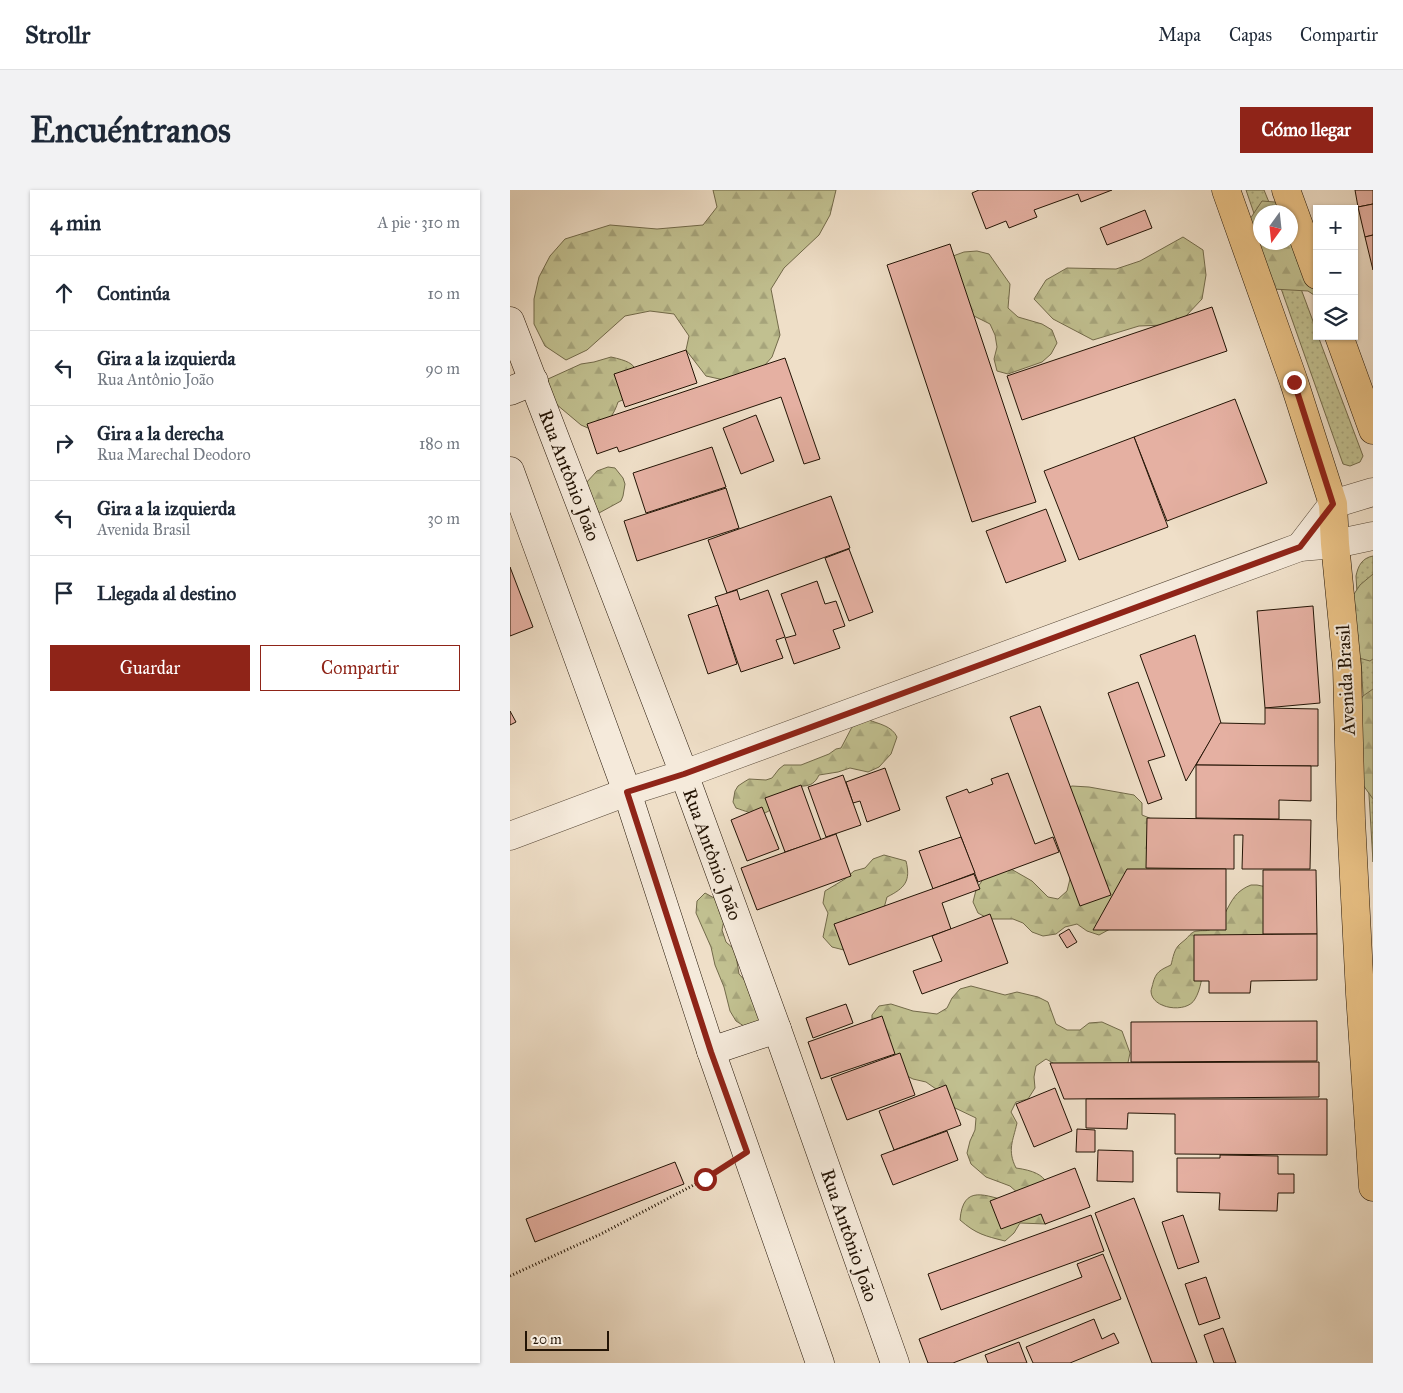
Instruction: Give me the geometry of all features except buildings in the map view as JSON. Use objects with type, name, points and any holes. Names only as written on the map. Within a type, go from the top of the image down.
[{"type":"main road","name":"Avenida Brasil","points":[[1226,190],[1294,382],[1333,504],[1347,667],[1351,819],[1373,1187]]},
{"type":"main road","points":[[1286,190],[1313,264]]},
{"type":"main road","name":"Rua Antônio João","points":[[510,321],[522,386],[684,774],[777,1029],[894,1363]]},
{"type":"main road","points":[[1340,340],[1373,430]]},
{"type":"main road","points":[[510,471],[627,792],[711,1052],[820,1363]]},
{"type":"main road","points":[[1300,547],[1333,504],[1373,492]]},
{"type":"main road","points":[[510,836],[627,792],[684,774],[1300,547],[1335,544],[1373,536]]},
{"type":"main road","points":[[711,1052],[777,1029]]},
{"type":"path","points":[[510,1276],[610,1230],[705,1179],[747,1152]]},
{"type":"green space","points":[[713,190],[836,190],[830,215],[819,235],[784,268],[771,289],[780,335],[772,357],[756,375],[733,382],[706,376],[686,350],[689,336],[674,314],[650,311],[625,316],[587,350],[566,360],[545,346],[534,324],[534,299],[539,277],[550,256],[565,239],[610,225],[657,229],[703,225],[717,207]]},
{"type":"green space","points":[[1246,190],[1264,190],[1270,205],[1253,205],[1253,210]]},
{"type":"green space","points":[[1262,201],[1287,203],[1288,205],[1259,205]]},
{"type":"green space","points":[[1253,214],[1253,235],[1248,222]]},
{"type":"green space","points":[[1298,221],[1313,245],[1313,294],[1308,291],[1273,289],[1258,250],[1298,250]]},
{"type":"green space","points":[[1183,237],[1203,250],[1206,275],[1202,299],[1185,317],[1164,325],[1139,326],[1093,340],[1053,319],[1034,299],[1046,280],[1067,268],[1116,269],[1140,261]]},
{"type":"green space","points":[[1267,250],[1287,250],[1313,321],[1313,340],[1320,340],[1363,456],[1360,462],[1350,466],[1343,464]]},
{"type":"green space","points":[[977,251],[989,254],[1010,284],[1008,308],[1018,317],[1042,324],[1052,330],[1057,343],[1051,354],[1042,362],[1008,374],[997,371],[994,359],[997,347],[995,335],[990,324],[968,313],[953,256],[964,252]]},
{"type":"green space","points":[[611,357],[628,362],[635,370],[629,397],[618,402],[611,417],[588,428],[581,425],[556,404],[543,383],[581,364]]},
{"type":"green space","points":[[608,467],[615,468],[623,478],[625,484],[623,496],[621,501],[599,513],[585,484],[597,471]]},
{"type":"green space","points":[[1373,556],[1373,862],[1356,576],[1361,563]]},
{"type":"green space","points":[[1373,574],[1373,659],[1370,661],[1359,658],[1346,602],[1360,585]]},
{"type":"green space","points":[[1373,689],[1373,799],[1358,778],[1356,707],[1363,696]]},
{"type":"green space","points":[[869,720],[889,728],[897,737],[891,754],[879,767],[868,772],[850,768],[819,775],[809,785],[792,788],[787,791],[773,808],[763,813],[758,814],[736,808],[733,802],[735,791],[744,782],[749,779],[766,780],[772,778],[784,765],[801,765],[829,754],[841,748],[852,727]]},
{"type":"green space","points":[[1072,786],[1134,795],[1142,803],[1142,815],[1174,828],[1188,858],[1184,869],[1110,929],[1099,935],[1087,931],[1077,924],[1065,927],[1056,934],[1043,936],[1032,932],[1023,923],[1013,919],[989,919],[978,913],[973,902],[976,890],[989,870],[1011,869],[1032,881],[1048,897],[1058,899],[1067,891],[1070,879],[1063,790]]},
{"type":"green space","points":[[884,855],[906,861],[908,874],[905,883],[887,897],[884,908],[844,950],[832,947],[823,937],[828,913],[823,903],[825,891],[854,871],[865,868],[873,859]]},
{"type":"green space","points":[[1251,885],[1267,887],[1273,934],[1204,965],[1199,991],[1191,1004],[1178,1008],[1157,1002],[1151,991],[1154,979],[1159,972],[1171,965],[1178,946],[1193,932],[1208,930],[1219,923],[1237,894]]},
{"type":"green space","points":[[705,893],[716,899],[724,920],[722,930],[726,942],[735,950],[739,974],[763,1000],[766,1022],[747,1028],[736,1021],[730,1011],[711,947],[696,913],[697,901]]},
{"type":"green space","points":[[971,986],[1005,995],[1017,992],[1038,997],[1048,1002],[1056,1024],[1067,1030],[1080,1030],[1089,1023],[1102,1022],[1122,1031],[1130,1053],[1126,1072],[1068,1072],[1046,1059],[1036,1066],[1035,1088],[1028,1099],[1016,1102],[1011,1112],[1017,1123],[1011,1151],[1016,1168],[1028,1170],[1043,1177],[1050,1189],[1055,1216],[1046,1224],[1020,1223],[1014,1233],[1005,1241],[981,1234],[960,1220],[962,1208],[971,1196],[985,1195],[1011,1202],[1019,1194],[1010,1186],[986,1177],[971,1164],[967,1153],[975,1130],[976,1118],[953,1107],[936,1089],[926,1082],[913,1079],[891,1068],[885,1058],[882,1034],[872,1027],[872,1015],[879,1006],[891,1004],[913,1011],[937,1014],[947,1008],[952,998],[960,989]]},
{"type":"route","points":[[705,1179],[747,1152],[711,1052],[627,792],[684,774],[1300,547],[1333,504],[1294,382]]}]
